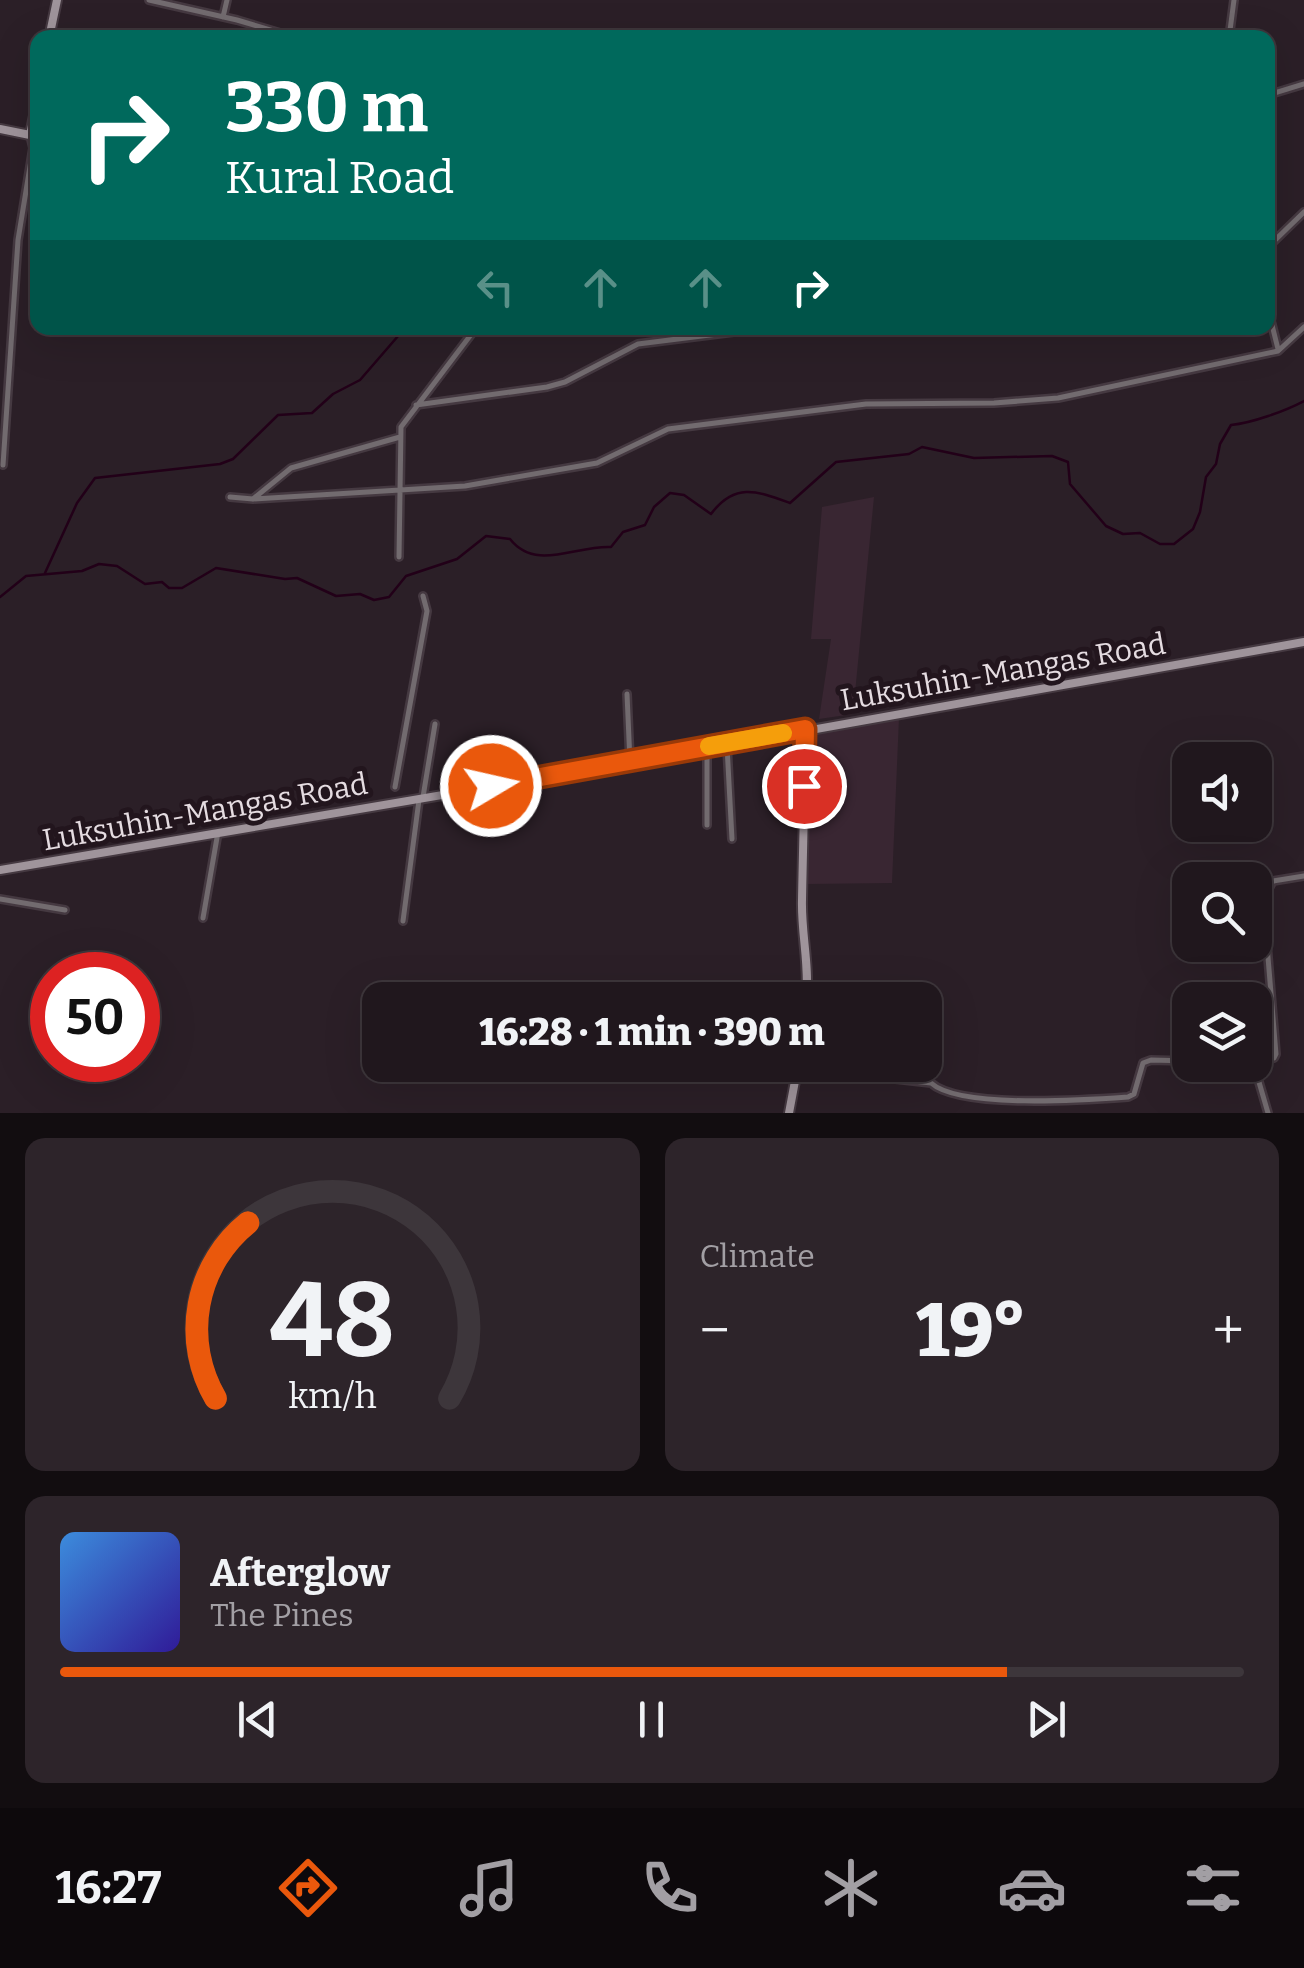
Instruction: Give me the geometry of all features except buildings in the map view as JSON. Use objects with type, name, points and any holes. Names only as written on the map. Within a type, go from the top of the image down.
[{"type":"main road","points":[[50,30],[56,0]]},
{"type":"main road","points":[[0,129],[30,134]]},
{"type":"main road","name":"Luksuhin-Mangas Road","points":[[0,870],[1304,642]]},
{"type":"main road","points":[[805,729],[802,898],[808,982]]},
{"type":"main road","points":[[789,1113],[795,1082]]},
{"type":"street","points":[[149,0],[269,30]]},
{"type":"street","points":[[223,17],[227,0]]},
{"type":"street","points":[[1230,30],[1234,0]]},
{"type":"street","points":[[1275,92],[1304,84]]},
{"type":"street","points":[[3,465],[18,240],[30,166]]},
{"type":"street","points":[[1275,240],[1304,212]]},
{"type":"street","points":[[230,497],[253,499],[465,486],[586,466],[651,435],[686,426],[866,404],[1058,398],[1278,351],[1304,327]]},
{"type":"street","points":[[399,557],[400,436],[406,417],[471,335]]},
{"type":"street","points":[[416,405],[547,387],[565,382],[638,344],[709,335]]},
{"type":"street","points":[[1274,335],[1278,351]]},
{"type":"street","points":[[253,499],[290,468],[400,436]]},
{"type":"street","points":[[392,803],[428,611],[422,596]]},
{"type":"street","points":[[627,694],[630,762]]},
{"type":"street","points":[[403,921],[435,724]]},
{"type":"street","points":[[727,743],[732,839]]},
{"type":"street","points":[[706,747],[707,825]]},
{"type":"street","points":[[202,918],[218,832]]},
{"type":"street","points":[[1269,982],[1269,888],[1273,881],[1304,876]]},
{"type":"street","points":[[0,900],[64,910]]},
{"type":"street","points":[[1272,1012],[1276,1054],[1272,1059]]},
{"type":"street","points":[[916,1082],[931,1084],[944,1093],[1019,1101],[1128,1097],[1134,1094],[1143,1063],[1172,1061]]},
{"type":"street","points":[[1260,1082],[1268,1113]]},
{"type":"shaded area","points":[[874,497],[853,714],[819,719],[831,639],[811,639],[822,507]]},
{"type":"shaded area","points":[[899,718],[892,883],[808,884],[808,731]]},
{"type":"waterway","points":[[45,573],[77,503],[95,478],[220,464],[233,459],[278,415],[312,413],[333,394],[360,380],[399,335]]},
{"type":"waterway","points":[[0,597],[26,576],[82,571],[99,564],[117,566],[145,584],[162,582],[169,588],[182,588],[216,568],[297,578],[336,596],[360,594],[374,600],[389,597],[406,576],[457,559],[486,536],[510,539],[520,549],[544,556],[611,547],[623,532],[645,525],[654,507],[670,493],[684,495],[711,514],[738,493],[757,493],[790,503],[836,462],[909,454],[922,447],[974,458],[1052,456],[1068,462],[1070,484],[1106,526],[1123,534],[1140,533],[1160,544],[1174,544],[1193,529],[1206,477],[1216,464],[1220,444],[1231,425],[1268,416],[1304,401]]},
{"type":"slow traffic","points":[[709,746],[783,733]]},
{"type":"route","points":[[491,786],[805,729],[804,786]]}]
